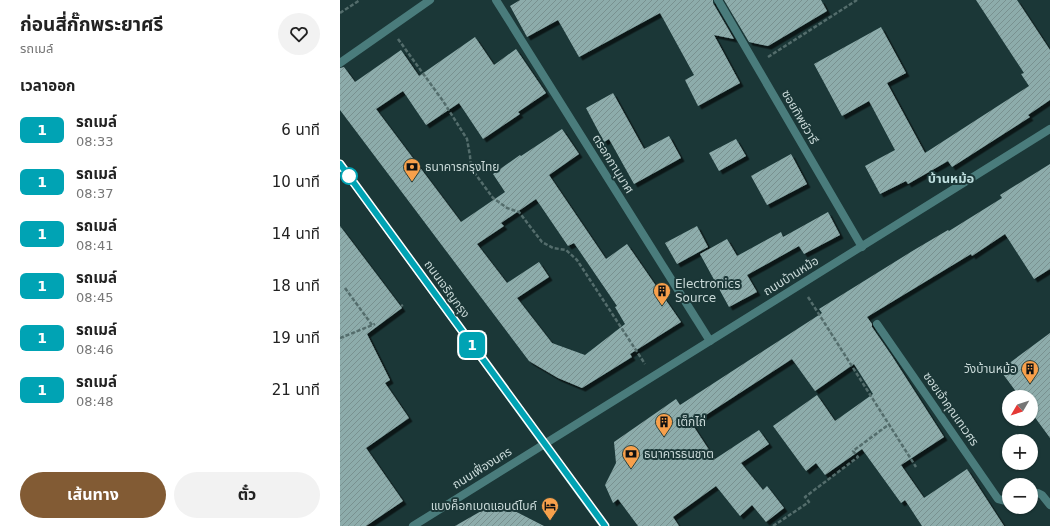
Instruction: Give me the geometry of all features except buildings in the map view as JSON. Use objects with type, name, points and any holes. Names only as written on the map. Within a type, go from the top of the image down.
[{"type":"main road","name":"ถนนเจริญกรุง","points":[[340,164],[604,526]]},
{"type":"street","points":[[340,63],[430,0]]},
{"type":"street","name":"ตรอกภานุมาศ","points":[[496,0],[710,341]]},
{"type":"street","name":"ซอยทิพย์วารี","points":[[718,0],[862,247]]},
{"type":"street","name":"ถนนบ้านหม้อ","points":[[544,444],[1050,129]]},
{"type":"street","name":"ซอยเจ้าคุณเทเวศร","points":[[877,324],[998,499],[1002,500]]},
{"type":"street","name":"ถนนเฟื่องนคร","points":[[413,526],[544,444]]},
{"type":"street","points":[[1038,493],[1042,495],[1050,504]]},
{"type":"path","points":[[340,13],[360,0]]},
{"type":"path","points":[[756,65],[857,0]]},
{"type":"path","points":[[391,28],[443,100],[467,139],[471,168],[493,198],[507,208],[519,212],[542,242],[553,248],[566,250],[577,260],[653,376]]},
{"type":"path","points":[[800,285],[916,467]]},
{"type":"path","points":[[340,338],[374,324],[345,288]]},
{"type":"path","points":[[774,526],[809,502],[805,497],[858,457],[853,451],[888,424]]},
{"type":"bus line","name":"1","points":[[340,164],[605,526]]},
{"type":"place","name":"ธนาคารกรุงไทย","points":[[412,182]]},
{"type":"place","name":"Electronics Source","points":[[662,306]]},
{"type":"place","name":"วังบ้านหม้อ","points":[[1030,384]]},
{"type":"place","name":"เต็กไถ่","points":[[664,437]]},
{"type":"place","name":"ธนาคารธนชาต","points":[[631,469]]},
{"type":"place","name":"แบงค็อกเบดแอนด์ไบค์","points":[[550,521]]},
{"type":"district","name":"บ้านหม้อ","points":[[951,178]]}]
